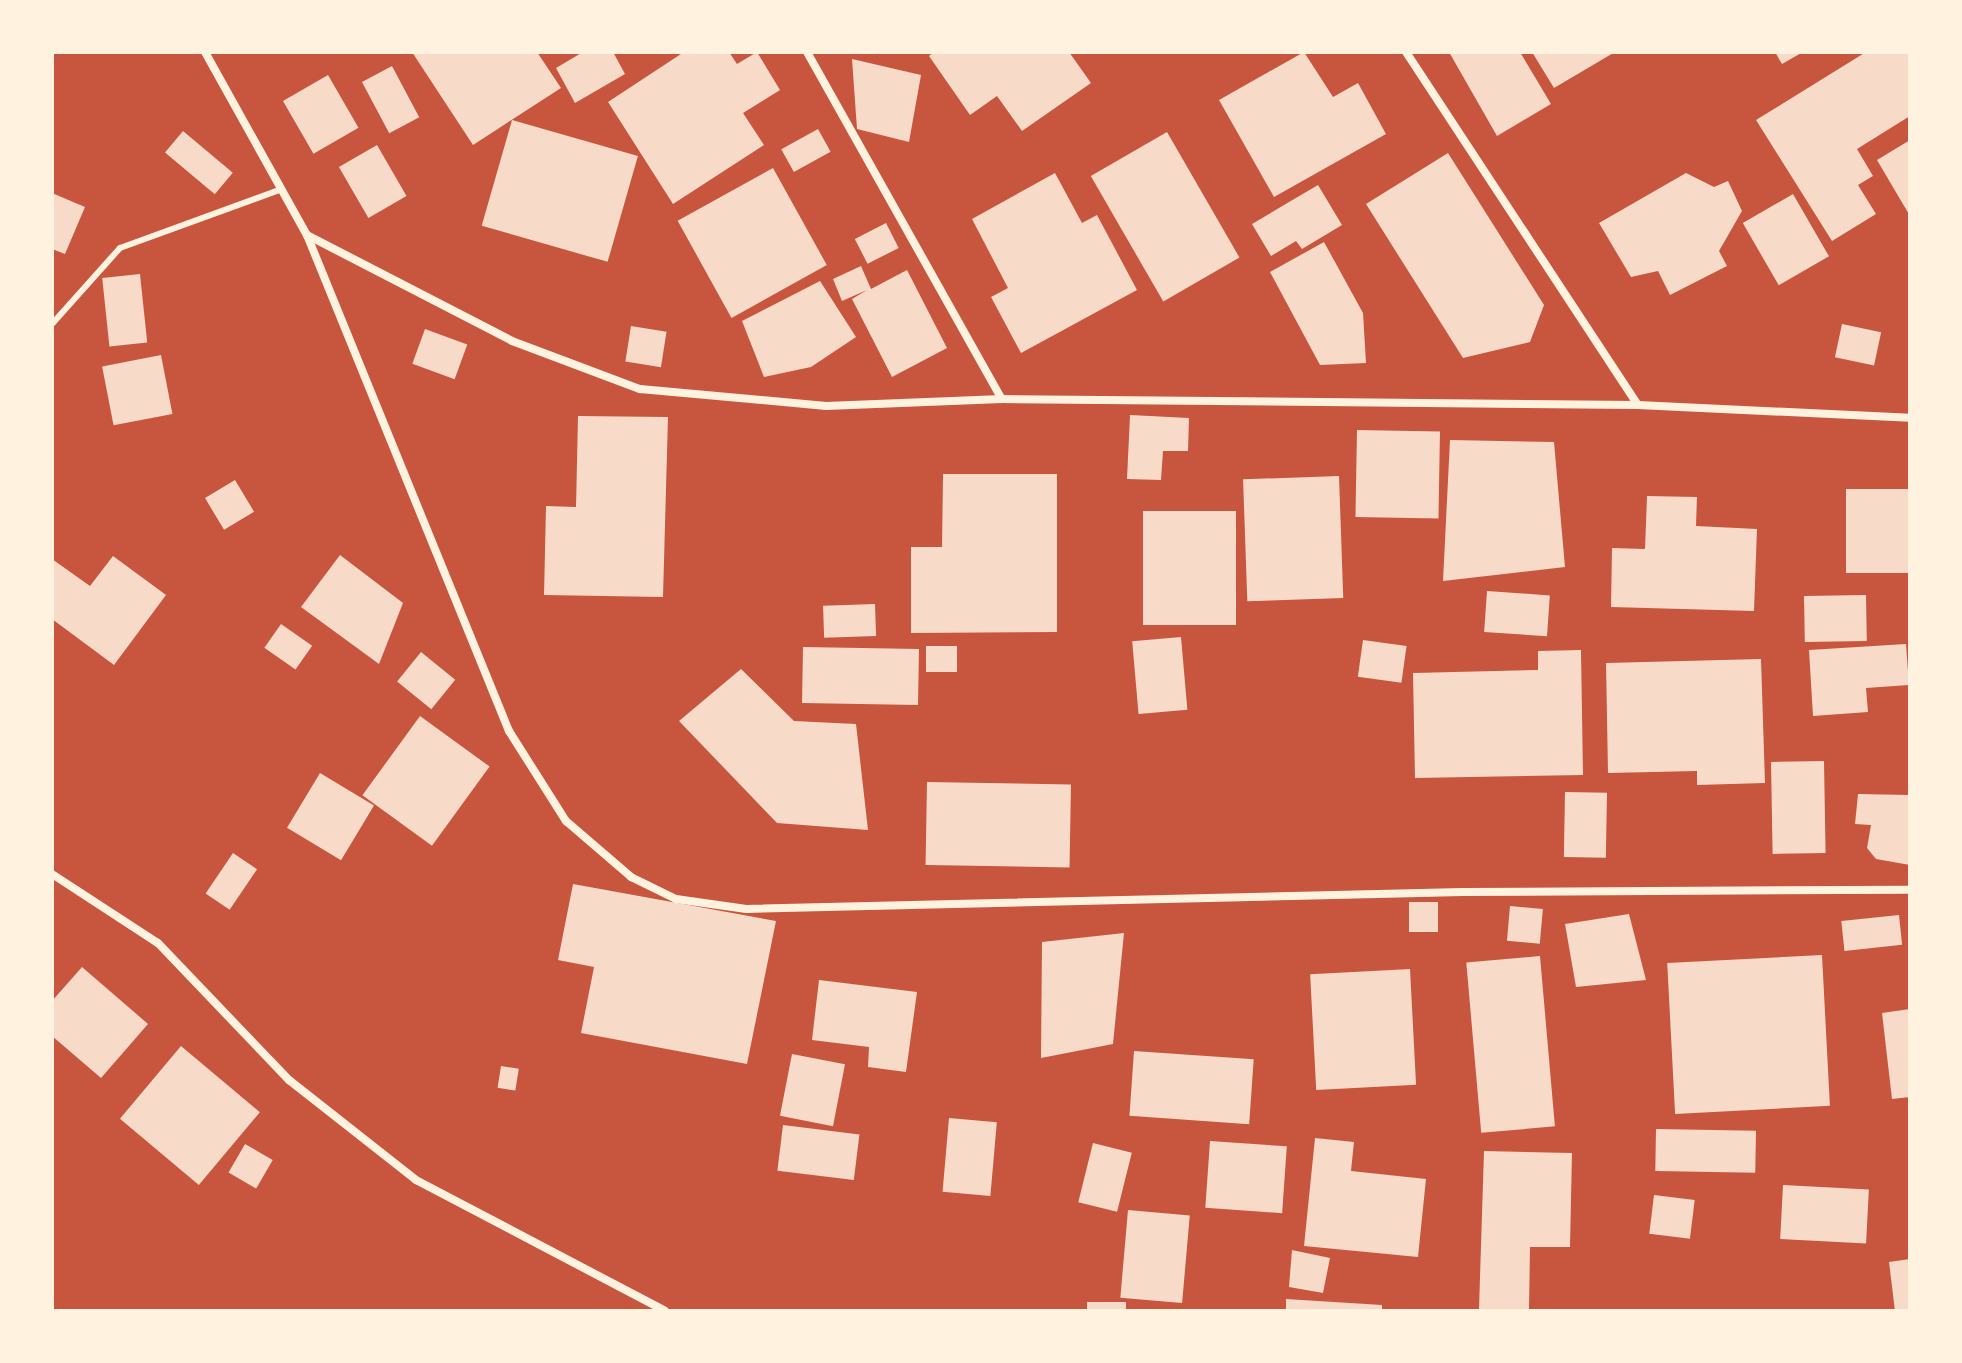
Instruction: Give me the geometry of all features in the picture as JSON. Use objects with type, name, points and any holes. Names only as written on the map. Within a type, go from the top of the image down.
[{"type":"street","points":[[205,52],[307,235],[509,731],[566,821],[631,877],[676,899],[746,909],[1463,892],[1910,890]]},
{"type":"street","points":[[807,52],[1002,399]]},
{"type":"street","points":[[1406,52],[1638,405]]},
{"type":"street","points":[[307,235],[512,341],[640,389],[826,406],[1002,399],[1638,405],[1910,418]]},
{"type":"street","points":[[52,874],[158,943],[289,1080],[416,1180],[665,1311]]},
{"type":"lane","points":[[52,324],[120,248],[282,189]]},
{"type":"building","points":[[412,52],[537,52],[561,88],[473,145]]},
{"type":"building","points":[[583,52],[613,52],[625,74],[575,103],[556,68]]},
{"type":"building","points":[[684,52],[729,52],[737,64],[757,52],[780,90],[743,113],[764,145],[673,204],[608,102]]},
{"type":"building","points":[[934,52],[1069,52],[1091,83],[1022,131],[997,96],[970,115],[929,56]]},
{"type":"building","points":[[1304,52],[1333,97],[1358,83],[1386,134],[1274,197],[1219,100]]},
{"type":"building","points":[[1449,52],[1520,52],[1551,104],[1497,136]]},
{"type":"building","points":[[1532,52],[1615,52],[1554,88]]},
{"type":"building","points":[[1775,52],[1803,52],[1782,64]]},
{"type":"building","points":[[1866,52],[1910,52],[1910,116],[1857,149],[1873,176],[1858,185],[1876,214],[1832,241],[1756,120]]},
{"type":"building","points":[[852,59],[921,75],[909,142],[857,129]]},
{"type":"building","points":[[392,66],[419,117],[389,133],[362,82]]},
{"type":"building","points":[[328,75],[358,128],[313,154],[283,101]]},
{"type":"building","points":[[512,120],[638,156],[608,262],[482,226]]},
{"type":"building","points":[[818,129],[831,152],[794,172],[781,149]]},
{"type":"building","points":[[183,131],[233,173],[215,194],[165,152]]},
{"type":"building","points":[[1167,132],[1240,258],[1163,302],[1091,176]]},
{"type":"building","points":[[1910,140],[1910,216],[1877,160]]},
{"type":"building","points":[[377,145],[407,196],[368,218],[339,167]]},
{"type":"building","points":[[1448,153],[1544,305],[1530,342],[1463,358],[1366,204]]},
{"type":"building","points":[[773,168],[827,265],[731,318],[678,221]]},
{"type":"building","points":[[1055,173],[1082,223],[1097,215],[1137,290],[1021,353],[991,297],[1008,288],[972,219]]},
{"type":"building","points":[[1686,173],[1714,187],[1728,181],[1742,211],[1719,251],[1727,266],[1670,295],[1658,271],[1631,277],[1599,223]]},
{"type":"building","points":[[1318,185],[1342,225],[1302,249],[1296,241],[1271,256],[1252,224]]},
{"type":"building","points":[[52,193],[85,207],[65,254],[52,249]]},
{"type":"building","points":[[1793,194],[1829,256],[1779,285],[1743,223]]},
{"type":"building","points":[[886,223],[899,248],[868,264],[855,239]]},
{"type":"building","points":[[1324,242],[1363,313],[1366,363],[1320,365],[1270,272]]},
{"type":"building","points":[[861,266],[871,289],[907,270],[947,348],[892,377],[852,299],[867,290],[842,301],[833,279]]},
{"type":"building","points":[[140,274],[147,343],[109,347],[102,278]]},
{"type":"building","points":[[820,281],[856,337],[811,367],[764,377],[742,321]]},
{"type":"building","points":[[1842,324],[1881,332],[1874,366],[1835,357]]},
{"type":"building","points":[[631,326],[667,332],[661,367],[625,362]]},
{"type":"building","points":[[425,329],[467,344],[455,379],[412,364]]},
{"type":"building","points":[[161,355],[172,414],[114,425],[102,366]]},
{"type":"building","points":[[1130,415],[1189,418],[1188,451],[1163,451],[1161,480],[1127,479]]},
{"type":"building","points":[[578,416],[668,417],[663,597],[544,595],[546,506],[576,507]]},
{"type":"building","points":[[1357,430],[1440,431],[1438,518],[1355,517]]},
{"type":"building","points":[[1450,440],[1554,442],[1565,567],[1443,581]]},
{"type":"building","points":[[943,474],[1057,474],[1057,632],[911,633],[911,547],[942,547]]},
{"type":"building","points":[[1339,476],[1343,598],[1247,601],[1243,479]]},
{"type":"building","points":[[235,480],[254,512],[224,530],[205,498]]},
{"type":"building","points":[[1846,489],[1910,489],[1910,573],[1846,573]]},
{"type":"building","points":[[1647,496],[1697,497],[1696,526],[1757,529],[1754,611],[1611,607],[1612,548],[1645,549]]},
{"type":"building","points":[[1143,511],[1236,511],[1236,625],[1143,625]]},
{"type":"building","points":[[340,555],[403,603],[379,664],[301,607]]},
{"type":"building","points":[[113,556],[166,595],[114,665],[52,619],[52,559],[90,586]]},
{"type":"building","points":[[1487,591],[1550,595],[1547,636],[1484,632]]},
{"type":"building","points":[[1866,595],[1867,641],[1805,642],[1804,596]]},
{"type":"building","points":[[875,604],[876,636],[824,638],[823,606]]},
{"type":"building","points":[[281,624],[312,646],[295,670],[264,648]]},
{"type":"building","points":[[1181,637],[1187,710],[1139,714],[1132,641]]},
{"type":"building","points":[[1363,640],[1407,646],[1401,683],[1358,677]]},
{"type":"building","points":[[1906,644],[1909,685],[1866,688],[1868,712],[1813,716],[1809,650]]},
{"type":"building","points":[[926,646],[957,646],[957,672],[926,672]]},
{"type":"building","points":[[803,647],[919,649],[918,705],[802,703]]},
{"type":"building","points":[[1581,650],[1583,775],[1415,778],[1413,673],[1538,670],[1538,651]]},
{"type":"building","points":[[421,652],[455,680],[431,709],[397,682]]},
{"type":"building","points":[[1761,659],[1765,783],[1697,785],[1697,771],[1608,773],[1606,663]]},
{"type":"building","points":[[741,669],[794,721],[856,724],[868,830],[777,823],[679,721]]},
{"type":"building","points":[[420,716],[490,767],[432,846],[362,795]]},
{"type":"building","points":[[1824,761],[1826,853],[1773,854],[1771,762]]},
{"type":"building","points":[[320,773],[374,805],[341,860],[287,828]]},
{"type":"building","points":[[927,782],[1071,785],[1070,868],[926,865]]},
{"type":"building","points":[[1565,792],[1607,793],[1606,858],[1564,857]]},
{"type":"building","points":[[1858,794],[1910,795],[1910,865],[1876,859],[1867,848],[1871,825],[1855,824]]},
{"type":"building","points":[[233,853],[257,869],[230,910],[206,894]]},
{"type":"building","points":[[573,884],[776,921],[747,1064],[581,1033],[594,967],[558,960]]},
{"type":"building","points":[[1409,902],[1438,902],[1438,932],[1409,932]]},
{"type":"building","points":[[1510,906],[1543,909],[1540,944],[1507,941]]},
{"type":"building","points":[[1629,914],[1646,980],[1576,987],[1565,924]]},
{"type":"building","points":[[1899,915],[1902,945],[1844,951],[1841,921]]},
{"type":"building","points":[[1124,933],[1113,1044],[1041,1058],[1042,942]]},
{"type":"building","points":[[1822,955],[1830,1106],[1675,1114],[1667,963]]},
{"type":"building","points":[[1540,956],[1555,1126],[1481,1133],[1466,962]]},
{"type":"building","points":[[82,967],[148,1024],[101,1078],[52,1036],[52,1001]]},
{"type":"building","points":[[1410,969],[1416,1085],[1316,1090],[1310,974]]},
{"type":"building","points":[[819,980],[917,992],[906,1072],[868,1067],[869,1047],[812,1040]]},
{"type":"building","points":[[1910,1009],[1910,1097],[1892,1099],[1882,1013]]},
{"type":"building","points":[[181,1046],[260,1112],[199,1185],[120,1119]]},
{"type":"building","points":[[1134,1051],[1254,1059],[1249,1124],[1129,1116]]},
{"type":"building","points":[[792,1054],[845,1064],[833,1126],[780,1116]]},
{"type":"building","points":[[501,1066],[519,1069],[515,1091],[498,1088]]},
{"type":"building","points":[[949,1118],[997,1122],[990,1196],[943,1192]]},
{"type":"building","points":[[783,1125],[859,1134],[854,1180],[777,1171]]},
{"type":"building","points":[[1656,1129],[1756,1131],[1755,1173],[1655,1171]]},
{"type":"building","points":[[1315,1138],[1354,1142],[1351,1171],[1426,1179],[1418,1257],[1304,1246]]},
{"type":"building","points":[[1210,1141],[1287,1146],[1282,1213],[1205,1208]]},
{"type":"building","points":[[1093,1143],[1132,1153],[1117,1212],[1078,1202]]},
{"type":"building","points":[[245,1144],[273,1160],[256,1189],[228,1173]]},
{"type":"building","points":[[1484,1151],[1572,1153],[1570,1247],[1530,1247],[1529,1310],[1479,1309]]},
{"type":"building","points":[[1783,1185],[1869,1190],[1866,1243],[1780,1239]]},
{"type":"building","points":[[1654,1195],[1695,1200],[1690,1239],[1649,1234]]},
{"type":"building","points":[[1128,1210],[1190,1215],[1182,1303],[1120,1298]]},
{"type":"building","points":[[1292,1250],[1330,1258],[1323,1293],[1289,1287]]},
{"type":"building","points":[[1910,1259],[1910,1311],[1895,1311],[1889,1262]]},
{"type":"building","points":[[1286,1299],[1382,1305],[1382,1311],[1286,1311]]},
{"type":"building","points":[[1087,1302],[1126,1302],[1126,1311],[1087,1311]]}]
